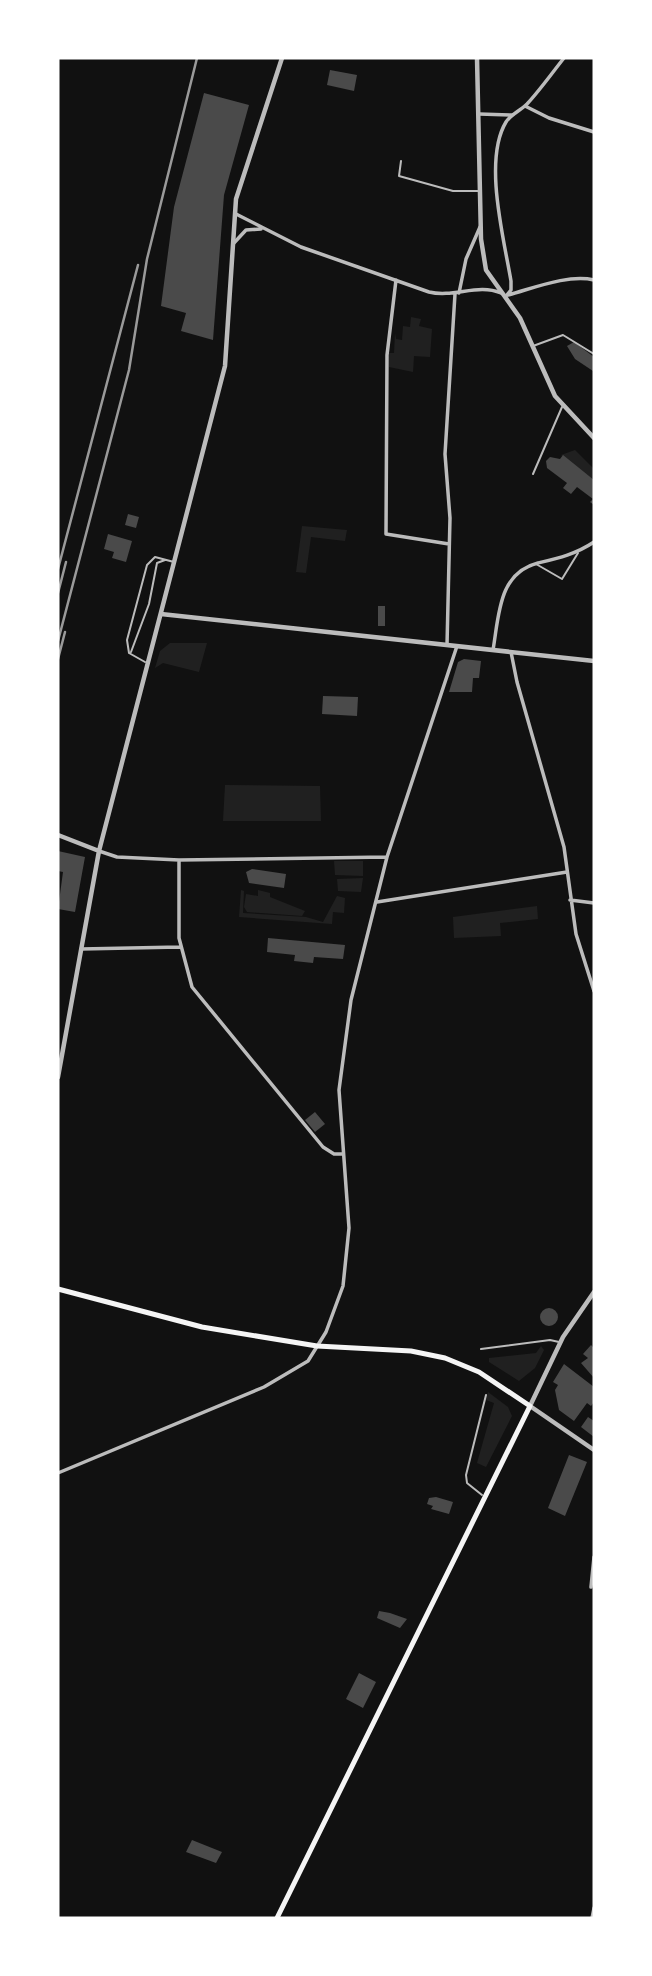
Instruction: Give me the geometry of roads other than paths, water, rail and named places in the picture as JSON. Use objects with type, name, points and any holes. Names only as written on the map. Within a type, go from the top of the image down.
[{"type":"main road","points":[[58,1289],[180,1323],[317,1346],[411,1351],[448,1359],[479,1372],[530,1406],[277,1918]]},
{"type":"street","points":[[58,1077],[99,851],[225,366],[234,214],[240,187],[282,58]]},
{"type":"street","points":[[477,58],[479,191],[486,270],[506,296],[533,346],[550,387],[563,407],[594,439]]},
{"type":"street","points":[[506,296],[511,290],[511,281],[497,167],[501,134],[512,115],[525,106],[564,58]]},
{"type":"street","points":[[525,106],[550,118],[594,132]]},
{"type":"street","points":[[479,114],[512,115]]},
{"type":"street","points":[[234,214],[301,247],[441,295],[492,289],[506,296],[556,283],[584,278],[594,280]]},
{"type":"street","points":[[447,645],[450,507],[445,454],[457,294],[466,259],[481,225]]},
{"type":"street","points":[[232,245],[246,230],[263,229]]},
{"type":"street","points":[[396,280],[387,355],[386,534],[449,544]]},
{"type":"street","points":[[493,650],[505,590],[515,575],[527,566],[578,552],[594,541]]},
{"type":"street","points":[[161,614],[594,660]]},
{"type":"street","points":[[58,1473],[249,1395],[301,1367],[317,1346],[343,1286],[349,1228],[339,1090],[346,1027],[356,976],[387,857],[457,646]]},
{"type":"street","points":[[511,652],[514,672],[564,847],[576,934],[594,991]]},
{"type":"street","points":[[58,835],[117,857],[179,860],[387,857]]},
{"type":"street","points":[[179,860],[180,947],[186,973],[198,998],[323,1147],[334,1154],[344,1154]]},
{"type":"street","points":[[377,902],[567,872]]},
{"type":"street","points":[[570,900],[594,903]]},
{"type":"street","points":[[81,949],[180,947]]},
{"type":"street","points":[[594,1292],[560,1342],[530,1406],[594,1450]]},
{"type":"street","points":[[591,1587],[594,1558]]},
{"type":"street","points":[[592,1918],[594,1908]]},
{"type":"lane","points":[[401,161],[399,176],[453,191],[479,191]]},
{"type":"lane","points":[[533,346],[566,335],[594,354]]},
{"type":"lane","points":[[533,474],[563,407]]},
{"type":"lane","points":[[535,564],[562,579],[578,552]]},
{"type":"lane","points":[[132,657],[127,640],[147,565],[155,557],[175,562]]},
{"type":"lane","points":[[132,657],[132,649],[149,604],[157,563],[166,559]]},
{"type":"lane","points":[[132,657],[147,663]]},
{"type":"lane","points":[[481,1349],[542,1341],[560,1342]]},
{"type":"lane","points":[[486,1395],[466,1475],[474,1491],[486,1498]]},
{"type":"railway","points":[[58,641],[129,370],[147,259],[197,58]]},
{"type":"railway","points":[[58,569],[138,265]]},
{"type":"railway","points":[[58,593],[66,562]]},
{"type":"railway","points":[[58,659],[65,632]]}]
